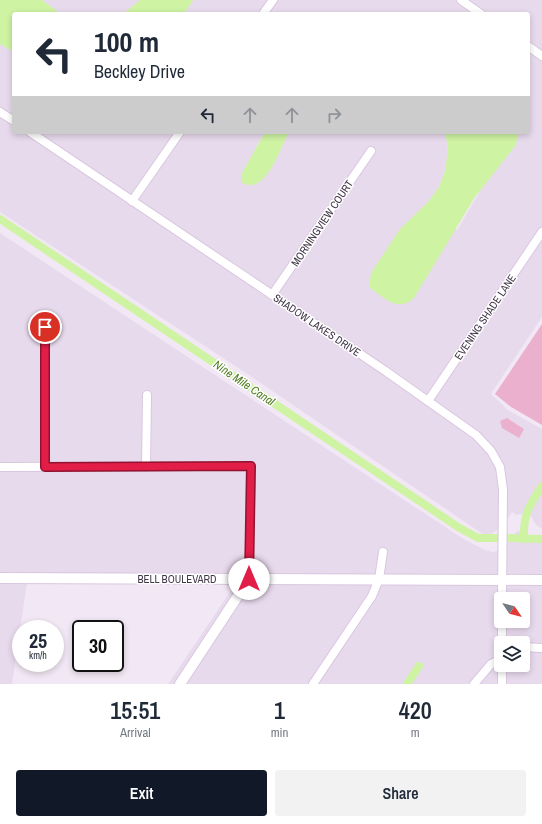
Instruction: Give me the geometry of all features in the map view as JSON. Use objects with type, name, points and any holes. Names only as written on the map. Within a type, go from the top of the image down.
[{"type":"street","points":[[264,12],[273,0]]},
{"type":"street","points":[[461,0],[478,12]]},
{"type":"street","points":[[530,47],[542,56]]},
{"type":"street","points":[[0,112],[12,120]]},
{"type":"street","name":"SHADOW LAKES DRIVE","points":[[33,134],[476,435],[490,451],[500,467],[503,490],[502,592]]},
{"type":"street","points":[[132,201],[179,134]]},
{"type":"street","name":"MORNINGVIEW COURT","points":[[272,295],[371,151]]},
{"type":"street","name":"EVENING SHADE LANE","points":[[428,401],[542,232]]},
{"type":"street","points":[[45,327],[45,467]]},
{"type":"street","points":[[146,467],[147,395]]},
{"type":"street","points":[[0,467],[251,466],[249,579],[180,684]]},
{"type":"street","points":[[313,684],[368,604],[379,580],[383,552]]},
{"type":"street","name":"BELL BOULEVARD","points":[[0,578],[542,580]]},
{"type":"street","points":[[530,647],[542,648]]},
{"type":"street","points":[[474,684],[489,665],[494,662]]},
{"type":"street","points":[[502,672],[502,684]]},
{"type":"shaded area","points":[[0,0],[42,0],[58,12],[12,12],[12,51],[0,44]]},
{"type":"shaded area","points":[[42,0],[140,0],[125,12],[58,12]]},
{"type":"shaded area","points":[[140,0],[193,0],[185,12],[125,12]]},
{"type":"shaded area","points":[[193,0],[542,0],[542,317],[491,394],[508,410],[542,429],[542,529],[536,525],[529,513],[516,515],[512,512],[500,529],[487,536],[484,535],[246,373],[0,212],[0,44],[12,51],[12,134],[264,134],[256,147],[285,139],[288,134],[445,134],[448,149],[445,171],[439,187],[417,214],[457,230],[486,181],[516,145],[518,134],[530,134],[530,12],[185,12]]},
{"type":"shaded area","points":[[264,134],[288,134],[271,169],[257,183],[250,185],[241,182],[242,173]]},
{"type":"shaded area","points":[[445,134],[518,134],[516,145],[475,197],[414,298],[402,304],[391,302],[369,287],[371,273],[400,229],[428,202],[439,187],[445,171],[448,149]]},
{"type":"shaded area","points":[[0,233],[465,540],[485,550],[493,552],[500,550],[518,530],[542,543],[542,576],[0,574]]},
{"type":"shaded area","points":[[542,324],[542,425],[511,407],[495,394]]},
{"type":"shaded area","points":[[507,418],[524,429],[519,438],[502,428],[500,421]]},
{"type":"shaded area","points":[[0,582],[142,583],[27,583],[22,620],[12,620],[12,672],[14,672],[12,684],[0,684]]},
{"type":"shaded area","points":[[236,583],[542,584],[542,684],[168,684]]},
{"type":"waterway","name":"Nine Mile Canal","points":[[0,219],[458,527],[478,538],[497,538]]},
{"type":"waterway","points":[[524,539],[524,530],[528,511],[542,486]]},
{"type":"waterway","points":[[509,538],[542,539]]},
{"type":"waterway","points":[[407,684],[419,666]]},
{"type":"route","points":[[45,327],[45,467],[215,468],[251,466],[249,503],[249,579]]}]
